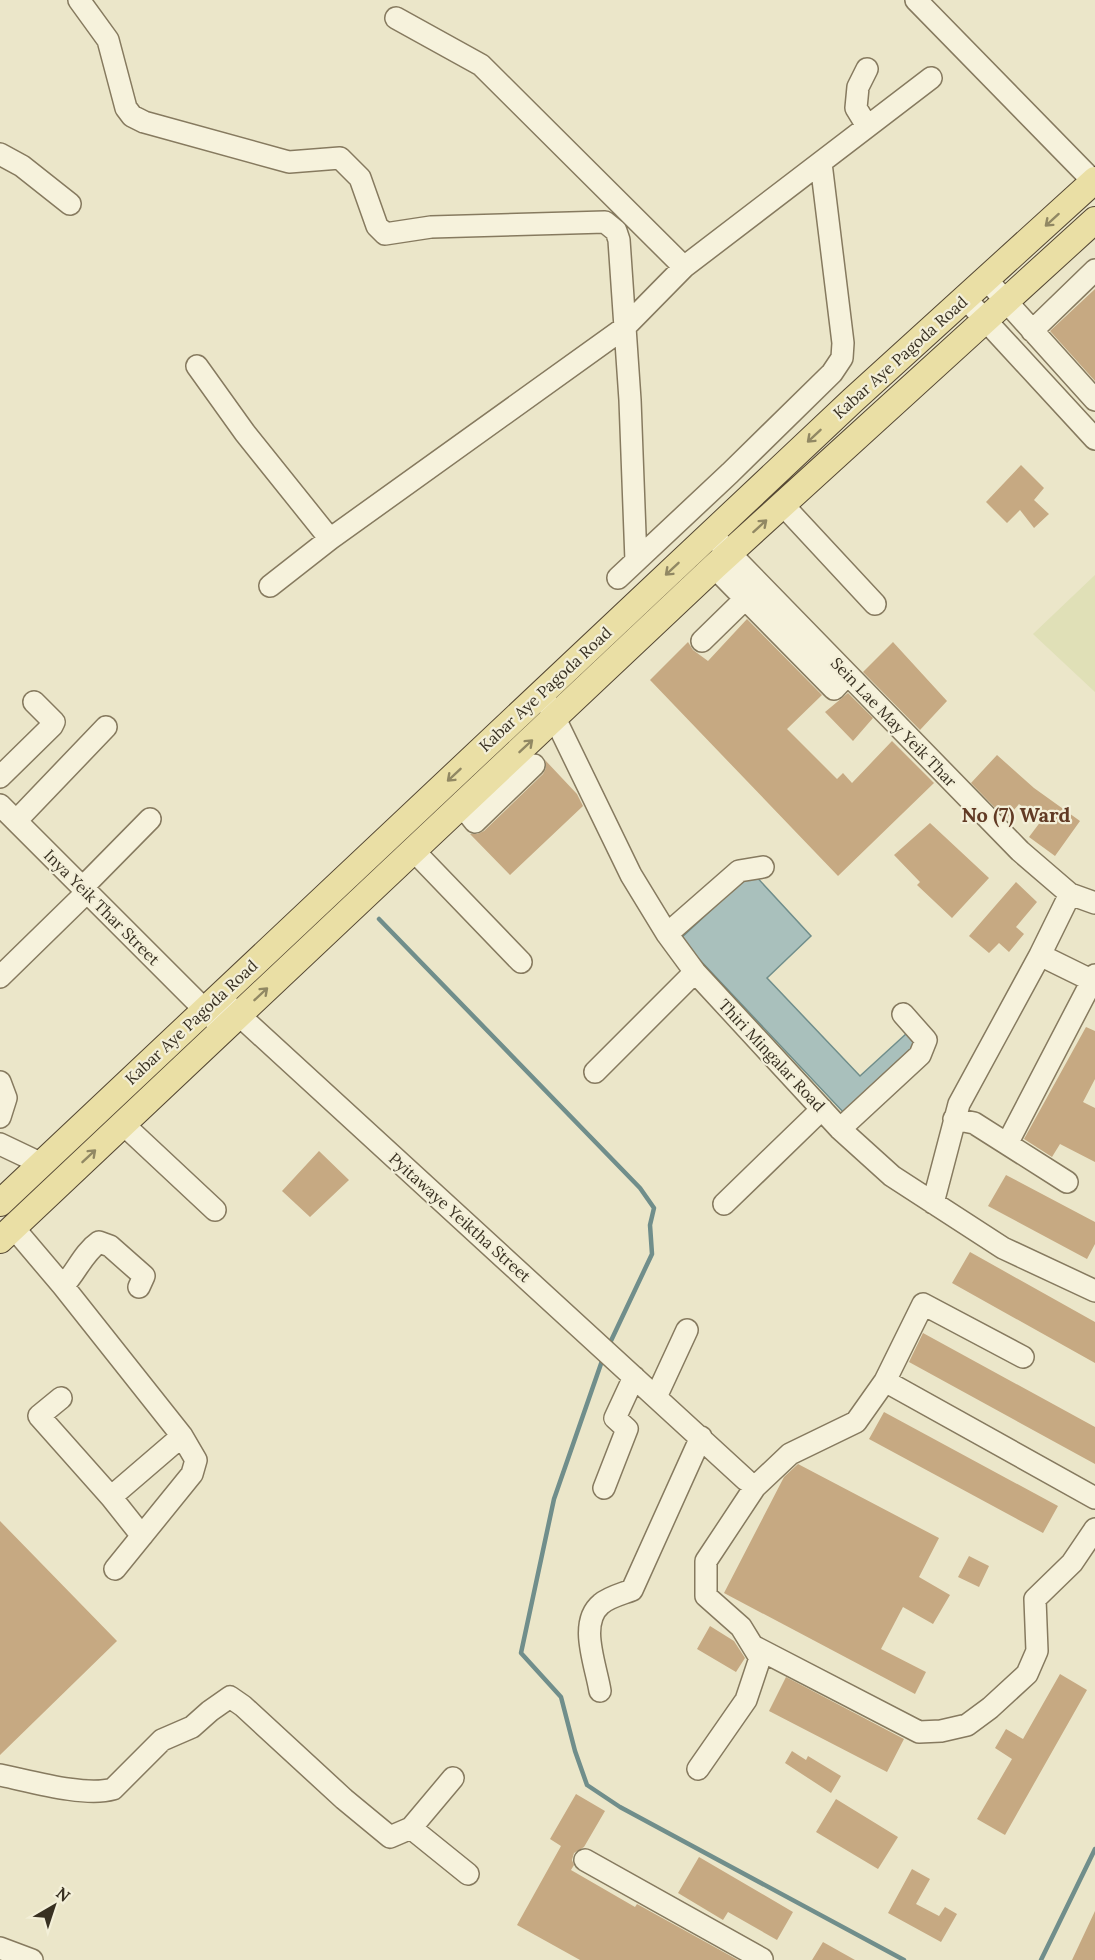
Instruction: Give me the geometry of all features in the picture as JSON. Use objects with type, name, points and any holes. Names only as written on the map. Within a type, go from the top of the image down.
[{"type":"main road","name":"Kabar Aye Pagoda Road","points":[[0,1203],[710,533],[1095,181]]},
{"type":"main road","name":"Kabar Aye Pagoda Road","points":[[7,1233],[722,560],[1095,220]]},
{"type":"main road","points":[[42,1164],[60,1183]]},
{"type":"street","points":[[79,0],[108,40],[126,108],[132,116],[164,128],[289,162],[340,158],[360,178],[377,226],[385,234],[431,227],[605,222],[616,231],[619,240],[630,400],[636,561]]},
{"type":"street","points":[[916,0],[1095,181]]},
{"type":"street","points":[[396,18],[481,65],[684,267]]},
{"type":"street","points":[[867,69],[858,87],[856,108],[867,126]]},
{"type":"street","points":[[270,586],[330,540],[624,328],[684,267],[931,78]]},
{"type":"street","points":[[0,154],[22,166],[70,204]]},
{"type":"street","points":[[618,578],[823,382],[842,358],[843,343],[821,163]]},
{"type":"street","points":[[1032,330],[1095,270]]},
{"type":"street","points":[[986,279],[1095,400]]},
{"type":"street","points":[[965,298],[1095,439]]},
{"type":"street","points":[[196,366],[330,540]]},
{"type":"street","points":[[783,505],[875,604]]},
{"type":"street","points":[[710,533],[722,560],[745,598],[834,689],[847,675]]},
{"type":"street","name":"Sein Lae May Yeik Thar","points":[[722,560],[847,675],[1020,851],[1070,894],[1095,901]]},
{"type":"street","points":[[702,641],[745,598]]},
{"type":"street","name":"Thiri Mingalar Road","points":[[542,693],[556,717],[631,874],[667,934],[695,972],[840,1129],[892,1176],[1003,1248],[1095,1291]]},
{"type":"street","points":[[0,777],[54,722],[34,702]]},
{"type":"street","points":[[15,821],[106,727]]},
{"type":"street","points":[[462,806],[475,822],[534,765]]},
{"type":"street","name":"Inya Yeik Thar Street","points":[[0,805],[85,889],[212,1003]]},
{"type":"street","points":[[0,977],[150,819]]},
{"type":"street","points":[[414,851],[521,962]]},
{"type":"street","points":[[667,934],[739,871],[763,867]]},
{"type":"street","points":[[933,1203],[959,1104],[1040,955],[1070,894]]},
{"type":"street","points":[[1007,1144],[1094,979],[1040,955]]},
{"type":"street","points":[[595,1072],[695,972]]},
{"type":"street","name":"Pyitawaye Yeiktha Street","points":[[212,1003],[702,1437],[746,1480]]},
{"type":"street","points":[[840,1129],[920,1055],[926,1040],[903,1014]]},
{"type":"street","points":[[0,1082],[6,1098],[0,1117]]},
{"type":"street","points":[[724,1204],[822,1109]]},
{"type":"street","points":[[954,1119],[974,1123],[1067,1182]]},
{"type":"street","points":[[123,1124],[215,1210]]},
{"type":"street","points":[[0,1144],[42,1164]]},
{"type":"street","points":[[7,1233],[63,1286],[182,1436],[196,1460],[192,1474],[115,1569]]},
{"type":"street","points":[[63,1286],[72,1277],[92,1247],[99,1242],[110,1246],[144,1276],[139,1287]]},
{"type":"street","points":[[698,1769],[746,1700],[759,1658],[741,1627],[706,1596],[706,1561],[755,1487],[790,1454],[856,1422],[885,1381],[923,1304],[1023,1357]]},
{"type":"street","points":[[656,1397],[687,1330]]},
{"type":"street","points":[[604,1488],[627,1429],[615,1418],[634,1377]]},
{"type":"street","points":[[885,1381],[1095,1498]]},
{"type":"street","points":[[61,1398],[39,1416],[111,1497],[142,1536]]},
{"type":"street","points":[[111,1497],[182,1436]]},
{"type":"street","points":[[600,1690],[588,1634],[591,1616],[602,1603],[632,1590],[702,1437]]},
{"type":"street","points":[[753,1646],[920,1732],[941,1731],[967,1725],[990,1708],[1027,1674],[1037,1651],[1035,1599],[1072,1563],[1095,1528]]},
{"type":"street","points":[[0,1775],[80,1790],[113,1789],[162,1740],[192,1727],[210,1710],[230,1697],[243,1706],[344,1799],[390,1836],[411,1828],[453,1778]]},
{"type":"street","points":[[411,1828],[468,1874]]},
{"type":"street","points":[[585,1860],[764,1955]]},
{"type":"street","points":[[0,1948],[32,1960]]},
{"type":"green space","points":[[1095,575],[1095,692],[1033,634]]},
{"type":"water","points":[[752,872],[811,936],[767,978],[860,1076],[907,1033],[918,1045],[845,1114],[680,939]]},
{"type":"building","points":[[1095,289],[1095,381],[1050,331]]},
{"type":"building","points":[[1021,465],[1044,488],[1034,500],[1049,514],[1034,528],[1020,510],[1007,523],[986,502]]},
{"type":"building","points":[[747,619],[822,695],[787,729],[837,779],[843,773],[852,783],[892,741],[934,783],[838,876],[650,680],[688,642],[693,650],[708,661]]},
{"type":"building","points":[[893,642],[947,701],[920,730],[863,672]]},
{"type":"building","points":[[848,693],[873,718],[853,741],[825,712]]},
{"type":"building","points":[[997,755],[1034,788],[1080,821],[1055,856],[1029,837],[1041,821],[1019,804],[1006,819],[971,783]]},
{"type":"building","points":[[545,760],[577,794],[583,806],[510,875],[470,834],[484,831],[543,774],[546,768]]},
{"type":"building","points":[[930,823],[989,878],[952,918],[917,885],[920,882],[894,855]]},
{"type":"building","points":[[1016,882],[1037,902],[1016,927],[1024,934],[1009,952],[999,943],[989,953],[969,936]]},
{"type":"building","points":[[1086,1027],[1095,1031],[1095,1079],[1083,1102],[1095,1108],[1095,1162],[1060,1144],[1052,1157],[1024,1139]]},
{"type":"building","points":[[319,1151],[349,1180],[310,1217],[282,1191]]},
{"type":"building","points":[[1006,1175],[1095,1222],[1095,1244],[1087,1259],[988,1206]]},
{"type":"building","points":[[970,1252],[1095,1322],[1095,1363],[952,1283]]},
{"type":"building","points":[[923,1333],[1095,1427],[1095,1464],[909,1362]]},
{"type":"building","points":[[884,1412],[1058,1506],[1043,1533],[869,1439]]},
{"type":"building","points":[[798,1464],[939,1538],[919,1577],[950,1595],[933,1624],[903,1607],[881,1649],[926,1672],[915,1694],[724,1593],[784,1477]]},
{"type":"building","points":[[0,1521],[117,1641],[0,1755]]},
{"type":"building","points":[[969,1556],[989,1566],[979,1587],[958,1577]]},
{"type":"building","points":[[710,1626],[734,1641],[745,1658],[736,1672],[697,1649]]},
{"type":"building","points":[[1060,1674],[1087,1690],[1005,1835],[977,1819],[1012,1759],[995,1748],[1006,1729],[1023,1739]]},
{"type":"building","points":[[786,1677],[904,1739],[887,1772],[769,1711]]},
{"type":"building","points":[[792,1751],[806,1760],[808,1756],[841,1776],[831,1793],[785,1763]]},
{"type":"building","points":[[576,1794],[605,1811],[584,1847],[574,1853],[572,1860],[574,1865],[571,1870],[635,1907],[637,1904],[738,1960],[580,1960],[517,1925],[561,1846],[550,1839]]},
{"type":"building","points":[[836,1799],[898,1837],[878,1869],[816,1832]]},
{"type":"building","points":[[699,1857],[793,1912],[777,1940],[728,1912],[723,1920],[678,1893]]},
{"type":"building","points":[[912,1869],[930,1879],[916,1904],[939,1916],[945,1907],[957,1914],[941,1942],[888,1913]]},
{"type":"building","points":[[1095,1911],[1095,1960],[1072,1960]]},
{"type":"building","points":[[823,1942],[855,1960],[812,1960]]},
{"type":"waterway","points":[[379,919],[640,1188],[654,1208],[650,1225],[652,1254],[609,1345]]},
{"type":"waterway","points":[[603,1358],[554,1499],[521,1653],[561,1697],[575,1751],[587,1785],[620,1807],[904,1960]]},
{"type":"waterway","points":[[1041,1960],[1095,1849]]},
{"type":"district","name":"No (7) Ward","points":[[1016,814]]}]
